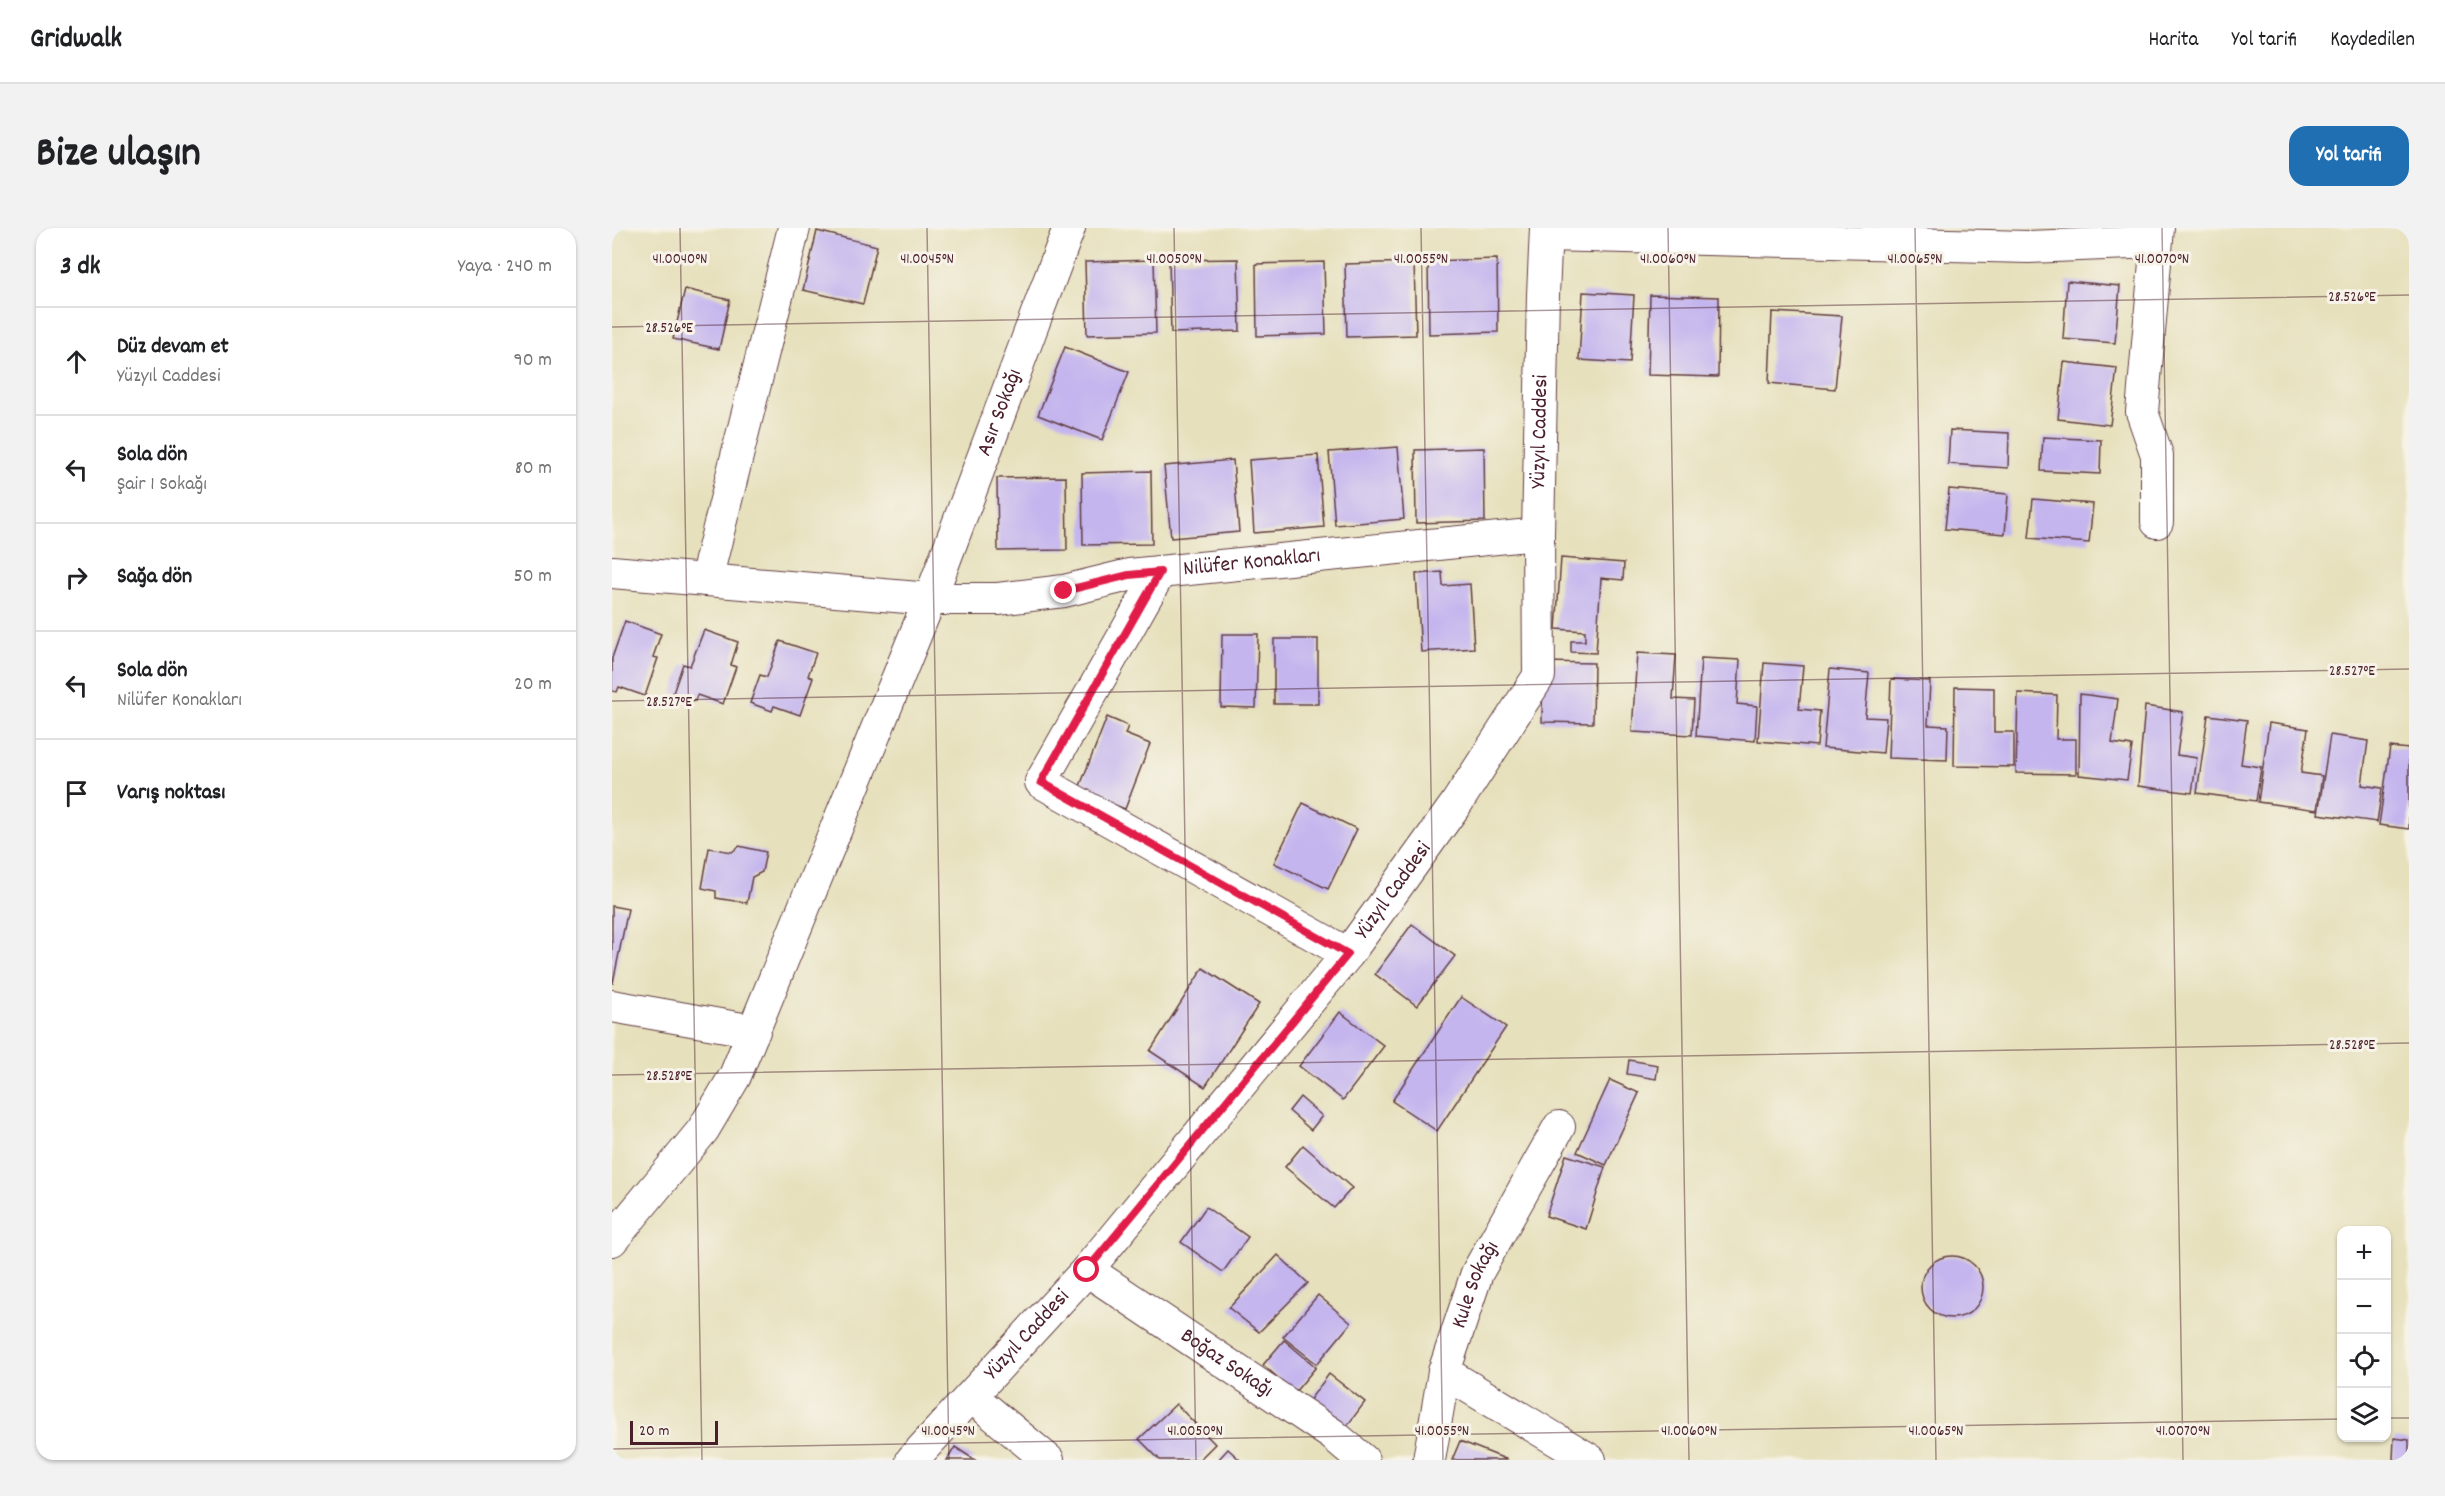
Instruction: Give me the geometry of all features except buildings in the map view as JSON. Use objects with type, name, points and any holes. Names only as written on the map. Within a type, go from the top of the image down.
[{"type":"street","points":[[706,580],[794,228]]},
{"type":"street","name":"Asır Sokağı","points":[[612,1240],[703,1130],[731,1084],[930,599],[1069,228]]},
{"type":"street","points":[[1546,231],[2028,247],[2157,235],[2142,412],[2157,455],[2157,522]]},
{"type":"street","name":"Yüzyıl Caddesi","points":[[912,1460],[1087,1270],[1348,954],[1456,804],[1539,676],[1539,534],[1546,231]]},
{"type":"street","name":"Nilüfer Konakları","points":[[612,572],[930,599],[998,598],[1064,591],[1129,575],[1539,534]]},
{"type":"street","points":[[1160,572],[1041,782],[1348,954]]},
{"type":"street","points":[[612,1006],[753,1031]]},
{"type":"street","name":"Kule Sokağı","points":[[1429,1460],[1444,1372],[1477,1273],[1559,1127]]},
{"type":"street","name":"Boğaz Sokağı","points":[[1087,1270],[1332,1434],[1363,1460]]},
{"type":"street","points":[[1444,1372],[1590,1460]]},
{"type":"street","points":[[972,1397],[1048,1460]]},
{"type":"route","points":[[1064,591],[1129,575],[1160,572],[1041,782],[1348,954],[1087,1270]]}]
